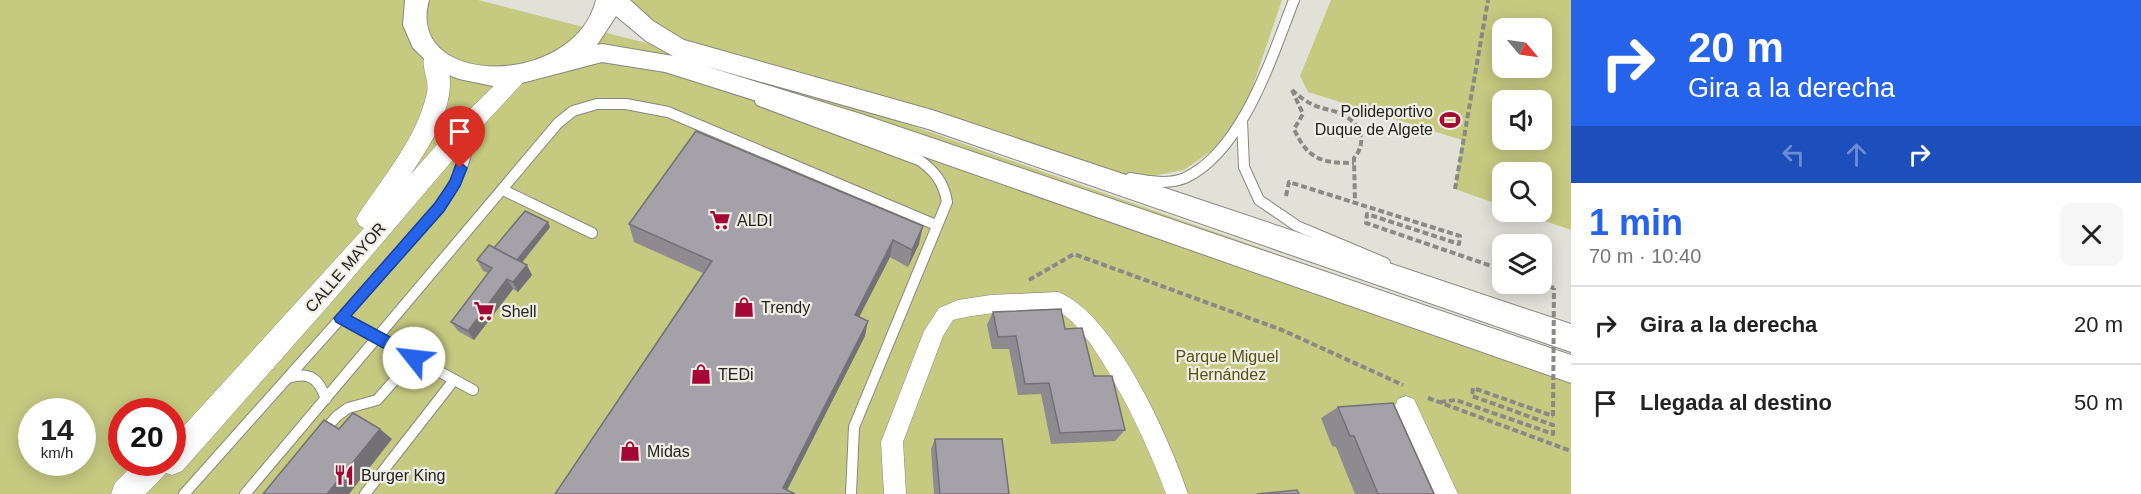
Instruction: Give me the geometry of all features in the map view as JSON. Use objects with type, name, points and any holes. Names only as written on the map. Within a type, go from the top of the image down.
[{"type":"main road","points":[[551,65],[580,48],[598,28],[608,0]]},
{"type":"main road","points":[[616,0],[627,14],[665,43],[852,121]]},
{"type":"main road","points":[[415,1],[414,27],[418,38],[434,58],[449,67],[480,75],[519,75],[602,53],[665,63],[852,121],[1571,369]]},
{"type":"main road","points":[[665,43],[932,120],[1571,338]]},
{"type":"street","name":"CALLE MAYOR","points":[[186,428],[357,236],[394,182],[424,135],[439,91],[434,58]]},
{"type":"street","name":"CALLE MAYOR","points":[[186,445],[321,296],[466,128],[519,75]]},
{"type":"street","points":[[895,494],[892,442],[934,331],[946,314],[958,309],[1058,300],[1073,310],[1092,330],[1130,390],[1166,460],[1177,494]]},
{"type":"street","points":[[1407,397],[1448,494]]},
{"type":"street","points":[[126,494],[143,476]]},
{"type":"street","name":"CALLE MAYOR","points":[[142,494],[158,476]]},
{"type":"lane","points":[[1067,166],[1152,182],[1184,178],[1206,166],[1242,120],[1294,0]]},
{"type":"lane","points":[[694,72],[705,81],[927,165],[946,190],[947,202],[854,427],[851,494]]},
{"type":"lane","points":[[245,494],[558,123],[571,112],[596,105],[621,104],[664,110],[936,225]]},
{"type":"lane","points":[[1242,120],[1244,167],[1260,200],[1297,226],[1518,320]]},
{"type":"lane","points":[[184,494],[440,207],[456,182],[468,136],[466,128]]},
{"type":"lane","points":[[503,190],[592,233]]},
{"type":"lane","points":[[341,318],[473,390]]},
{"type":"lane","points":[[315,442],[337,416],[348,408],[377,400],[414,358]]},
{"type":"lane","points":[[287,378],[305,373],[312,376],[321,385],[326,399]]},
{"type":"lane","points":[[365,494],[454,380]]},
{"type":"path","points":[[1455,189],[1488,0]]},
{"type":"path","points":[[1354,163],[1327,163],[1302,149],[1294,129],[1304,114],[1292,90],[1310,104],[1340,113],[1354,124],[1361,134],[1364,144],[1354,158],[1354,163],[1354,202]]},
{"type":"path","points":[[1290,203],[1285,195],[1289,182],[1460,236],[1459,244],[1367,214],[1366,223],[1492,266]]},
{"type":"path","points":[[1008,303],[1028,280],[1074,254],[1278,329],[1369,367],[1407,397],[1437,402],[1456,400],[1553,434],[1553,425],[1472,396],[1473,388],[1553,416],[1554,288],[1552,287]]},
{"type":"path","points":[[1551,310],[1561,313]]},
{"type":"path","points":[[1427,397],[1571,451]]},
{"type":"green space","name":"Parque Miguel Hernández","points":[[0,0],[478,0],[748,69],[672,44],[616,0],[1282,0],[1242,118],[1217,147],[1184,170],[1131,180],[773,77],[1571,357],[1571,494],[0,494]]},
{"type":"green space","name":"Polideportivo Duque de Algete","points":[[1331,0],[1571,0],[1571,230],[1548,222],[1552,222],[1552,162],[1492,162],[1492,202],[1455,189],[1462,140],[1308,92],[1300,76]]},
{"type":"building","points":[[696,131],[923,226],[912,250],[893,240],[855,315],[868,321],[783,488],[795,494],[555,494],[712,261],[629,224]]},
{"type":"building","points":[[525,211],[548,222],[517,260],[494,248]]},
{"type":"building","points":[[489,245],[527,265],[513,282],[507,279],[468,331],[451,322],[492,268],[477,260]]},
{"type":"building","points":[[1061,309],[1065,329],[1082,328],[1094,376],[1112,376],[1125,430],[1060,433],[1049,383],[1025,384],[1016,336],[998,337],[993,312]]},
{"type":"building","points":[[1393,403],[1434,494],[1378,494],[1354,436],[1350,436],[1338,407]]},
{"type":"building","points":[[353,413],[380,429],[327,494],[263,494],[324,420],[339,429]]},
{"type":"building","points":[[935,439],[1002,439],[1009,494],[940,494]]},
{"type":"building","points":[[1297,490],[1299,494],[1257,494]]},
{"type":"place","name":"Polideportivo Duque de Algete","points":[[1450,120]]},
{"type":"place","name":"ALDI","points":[[720,220]]},
{"type":"place","name":"Trendy","points":[[744,307]]},
{"type":"place","name":"Shell","points":[[484,311]]},
{"type":"place","name":"TEDi","points":[[701,374]]},
{"type":"place","name":"Midas","points":[[630,451]]},
{"type":"place","name":"Burger King","points":[[344,475]]},
{"type":"route","points":[[414,358],[341,318],[440,207],[456,182],[460,168]]}]
